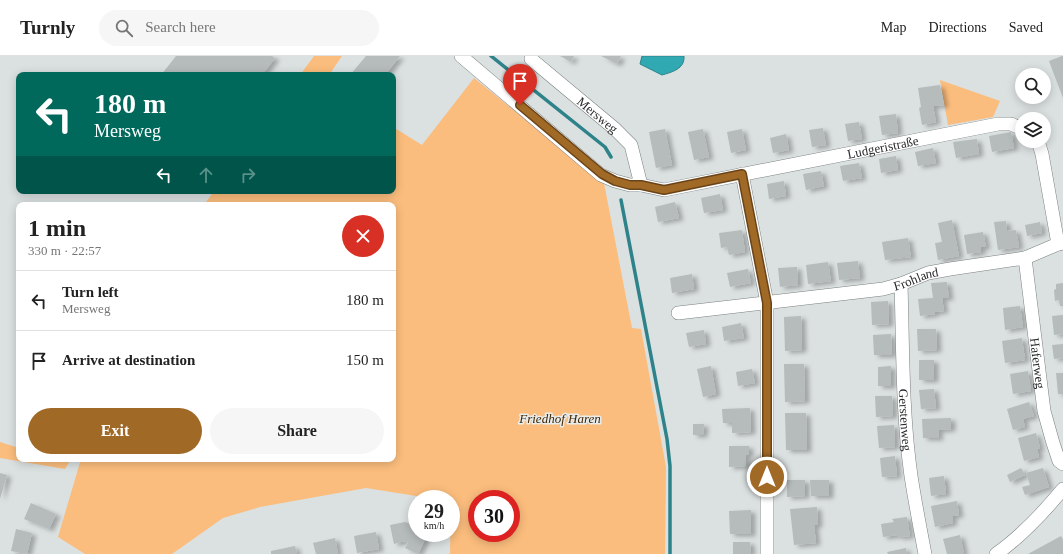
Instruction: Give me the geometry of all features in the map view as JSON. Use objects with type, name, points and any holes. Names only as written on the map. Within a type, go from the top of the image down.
[{"type":"street","points":[[462,56],[602,174],[622,183],[664,190],[742,174],[767,303],[767,554]]},
{"type":"street","name":"Mersweg","points":[[531,59],[632,145],[641,185]]},
{"type":"street","name":"Ludgeristraße","points":[[742,174],[998,124],[1010,124],[1015,126]]},
{"type":"street","points":[[1040,148],[1060,243]]},
{"type":"street","name":"Frohland","points":[[767,303],[883,289],[901,284],[922,275],[950,269],[1025,258],[1060,243]]},
{"type":"street","name":"Haferweg","points":[[1025,258],[1044,411],[1059,461],[1063,464]]},
{"type":"street","name":"Gerstenweg","points":[[901,284],[904,407],[907,442],[911,476],[925,554]]},
{"type":"street","points":[[678,313],[767,303]]},
{"type":"street","points":[[996,554],[1011,544],[1031,526],[1063,489]]},
{"type":"green space","points":[[314,56],[342,56],[331,72],[302,72]]},
{"type":"green space","name":"Friedhof Haren","points":[[474,78],[604,183],[632,328],[641,329],[666,467],[665,554],[450,554],[450,542],[460,542],[460,490],[408,490],[408,495],[366,488],[260,507],[223,518],[172,554],[85,554],[58,537],[80,462],[396,462],[396,202],[206,202],[212,194],[396,194],[396,129],[422,145]]},
{"type":"green space","points":[[940,80],[1000,101],[993,117],[948,125]]},
{"type":"green space","points":[[0,442],[16,447],[16,461],[0,458]]},
{"type":"green space","points":[[24,462],[69,462],[65,469]]},
{"type":"water","points":[[642,56],[684,56],[684,60],[680,67],[674,71],[662,75],[640,64]]},
{"type":"building","points":[[176,56],[272,56],[275,58],[264,72],[163,72]]},
{"type":"building","points":[[366,56],[400,56],[387,72],[353,72]]},
{"type":"building","points":[[560,56],[574,56],[571,62]]},
{"type":"building","points":[[601,56],[621,56],[617,64]]},
{"type":"building","points":[[1063,56],[1063,98],[1049,61]]},
{"type":"building","points":[[940,85],[944,105],[933,106],[936,122],[922,125],[918,88]]},
{"type":"building","points":[[896,114],[898,133],[882,135],[879,116]]},
{"type":"building","points":[[859,122],[862,139],[848,141],[845,124]]},
{"type":"building","points":[[823,128],[826,145],[812,147],[809,130]]},
{"type":"building","points":[[665,129],[672,165],[656,168],[649,132]]},
{"type":"building","points":[[703,129],[709,157],[694,160],[688,132]]},
{"type":"building","points":[[742,129],[746,150],[731,153],[727,132]]},
{"type":"building","points":[[1011,132],[1014,148],[992,152],[989,136]]},
{"type":"building","points":[[786,134],[789,150],[773,153],[770,138]]},
{"type":"building","points":[[977,139],[979,154],[956,158],[953,142]]},
{"type":"building","points":[[933,148],[936,163],[918,166],[915,152]]},
{"type":"building","points":[[896,156],[898,170],[881,173],[879,159]]},
{"type":"building","points":[[859,163],[862,178],[843,181],[840,166]]},
{"type":"building","points":[[821,171],[824,186],[806,190],[803,174]]},
{"type":"building","points":[[784,181],[786,196],[769,199],[767,184]]},
{"type":"building","points":[[720,194],[723,210],[704,213],[701,198]]},
{"type":"building","points":[[675,202],[679,218],[658,222],[655,207]]},
{"type":"building","points":[[952,220],[959,256],[938,260],[935,243],[942,242],[938,223]]},
{"type":"building","points":[[1006,221],[1007,231],[1016,230],[1019,247],[998,250],[994,222]]},
{"type":"building","points":[[1040,222],[1042,233],[1027,236],[1025,225]]},
{"type":"building","points":[[742,230],[745,252],[729,255],[727,247],[721,248],[719,233]]},
{"type":"building","points":[[983,232],[986,247],[981,247],[981,252],[967,254],[964,235]]},
{"type":"building","points":[[908,238],[911,257],[885,260],[882,242]]},
{"type":"building","points":[[858,261],[860,278],[839,280],[837,263]]},
{"type":"building","points":[[828,262],[831,281],[808,284],[806,265]]},
{"type":"building","points":[[797,267],[798,285],[780,287],[778,268]]},
{"type":"building","points":[[748,269],[751,283],[730,287],[727,273]]},
{"type":"building","points":[[692,274],[694,289],[672,293],[670,278]]},
{"type":"building","points":[[947,282],[949,298],[942,298],[944,311],[920,316],[918,299],[933,298],[931,283]]},
{"type":"building","points":[[1063,283],[1063,306],[1060,306],[1059,300],[1055,301],[1054,290],[1056,289],[1056,284]]},
{"type":"building","points":[[888,301],[889,324],[872,325],[871,302]]},
{"type":"building","points":[[1020,306],[1023,327],[1005,330],[1003,308]]},
{"type":"building","points":[[1063,315],[1063,334],[1054,335],[1052,316]]},
{"type":"building","points":[[801,316],[802,350],[785,351],[784,317]]},
{"type":"building","points":[[741,323],[744,338],[724,341],[722,327]]},
{"type":"building","points":[[917,329],[936,329],[937,350],[918,351]]},
{"type":"building","points":[[704,330],[706,344],[689,347],[686,333]]},
{"type":"building","points":[[891,334],[892,355],[874,355],[873,335]]},
{"type":"building","points":[[1022,338],[1025,360],[1005,363],[1002,341]]},
{"type":"building","points":[[1063,344],[1063,358],[1054,359],[1052,345]]},
{"type":"building","points":[[919,360],[934,360],[934,380],[919,380]]},
{"type":"building","points":[[784,364],[804,364],[805,401],[785,402]]},
{"type":"building","points":[[711,366],[716,394],[703,397],[697,369]]},
{"type":"building","points":[[891,366],[891,386],[878,386],[878,367]]},
{"type":"building","points":[[752,369],[755,383],[738,386],[736,372]]},
{"type":"building","points":[[1028,371],[1031,391],[1013,394],[1010,374]]},
{"type":"building","points":[[1056,373],[1063,373],[1063,394],[1058,394]]},
{"type":"building","points":[[934,389],[936,408],[921,409],[919,390]]},
{"type":"building","points":[[875,396],[892,396],[893,416],[876,417]]},
{"type":"building","points":[[1029,402],[1034,416],[1023,419],[1025,427],[1013,430],[1007,409]]},
{"type":"building","points":[[750,408],[751,432],[732,433],[732,423],[723,423],[722,409]]},
{"type":"building","points":[[785,413],[806,413],[807,450],[786,450]]},
{"type":"building","points":[[951,418],[951,429],[938,430],[939,438],[923,438],[922,419]]},
{"type":"building","points":[[693,424],[704,424],[703,435],[693,435]]},
{"type":"building","points":[[894,425],[895,447],[879,448],[877,426]]},
{"type":"building","points":[[1036,433],[1040,448],[1037,449],[1039,457],[1024,461],[1018,438]]},
{"type":"building","points":[[729,446],[749,446],[749,454],[746,455],[746,466],[729,467]]},
{"type":"building","points":[[895,456],[897,476],[882,477],[880,458]]},
{"type":"building","points":[[1021,468],[1025,475],[1010,482],[1007,475]]},
{"type":"building","points":[[1043,468],[1049,487],[1025,495],[1022,487],[1030,485],[1026,473]]},
{"type":"building","points":[[0,473],[7,475],[0,499]]},
{"type":"building","points":[[944,476],[946,494],[931,496],[929,478]]},
{"type":"building","points":[[787,480],[805,480],[805,496],[787,497]]},
{"type":"building","points":[[810,480],[829,480],[829,496],[811,496]]},
{"type":"building","points":[[957,501],[959,515],[952,516],[953,523],[935,527],[931,506]]},
{"type":"building","points":[[31,503],[56,514],[49,529],[24,519]]},
{"type":"building","points":[[817,507],[818,525],[814,525],[816,543],[794,545],[790,509]]},
{"type":"building","points":[[751,510],[751,534],[730,534],[729,511]]},
{"type":"building","points":[[907,517],[910,536],[899,537],[898,535],[883,537],[881,524],[894,522],[892,519]]},
{"type":"building","points":[[405,522],[408,523],[408,542],[424,542],[418,554],[405,548],[408,543],[404,541],[394,544],[390,525]]},
{"type":"building","points":[[16,529],[32,533],[27,554],[11,551]]},
{"type":"building","points":[[376,532],[379,549],[357,553],[354,536]]},
{"type":"building","points":[[960,535],[964,554],[947,554],[943,539]]},
{"type":"building","points":[[1061,536],[1063,540],[1063,554],[1028,554]]},
{"type":"building","points":[[335,538],[338,554],[316,554],[313,543]]},
{"type":"building","points":[[733,542],[750,542],[751,554],[733,554]]},
{"type":"building","points":[[295,546],[297,554],[271,554],[271,551]]},
{"type":"building","points":[[906,548],[907,554],[888,554],[887,552]]},
{"type":"waterway","points":[[491,56],[605,147],[611,157]]},
{"type":"waterway","points":[[621,200],[667,439],[670,466],[670,554]]},
{"type":"route","points":[[520,105],[602,174],[615,181],[630,185],[641,185],[664,190],[742,174],[767,303],[767,477]]}]
